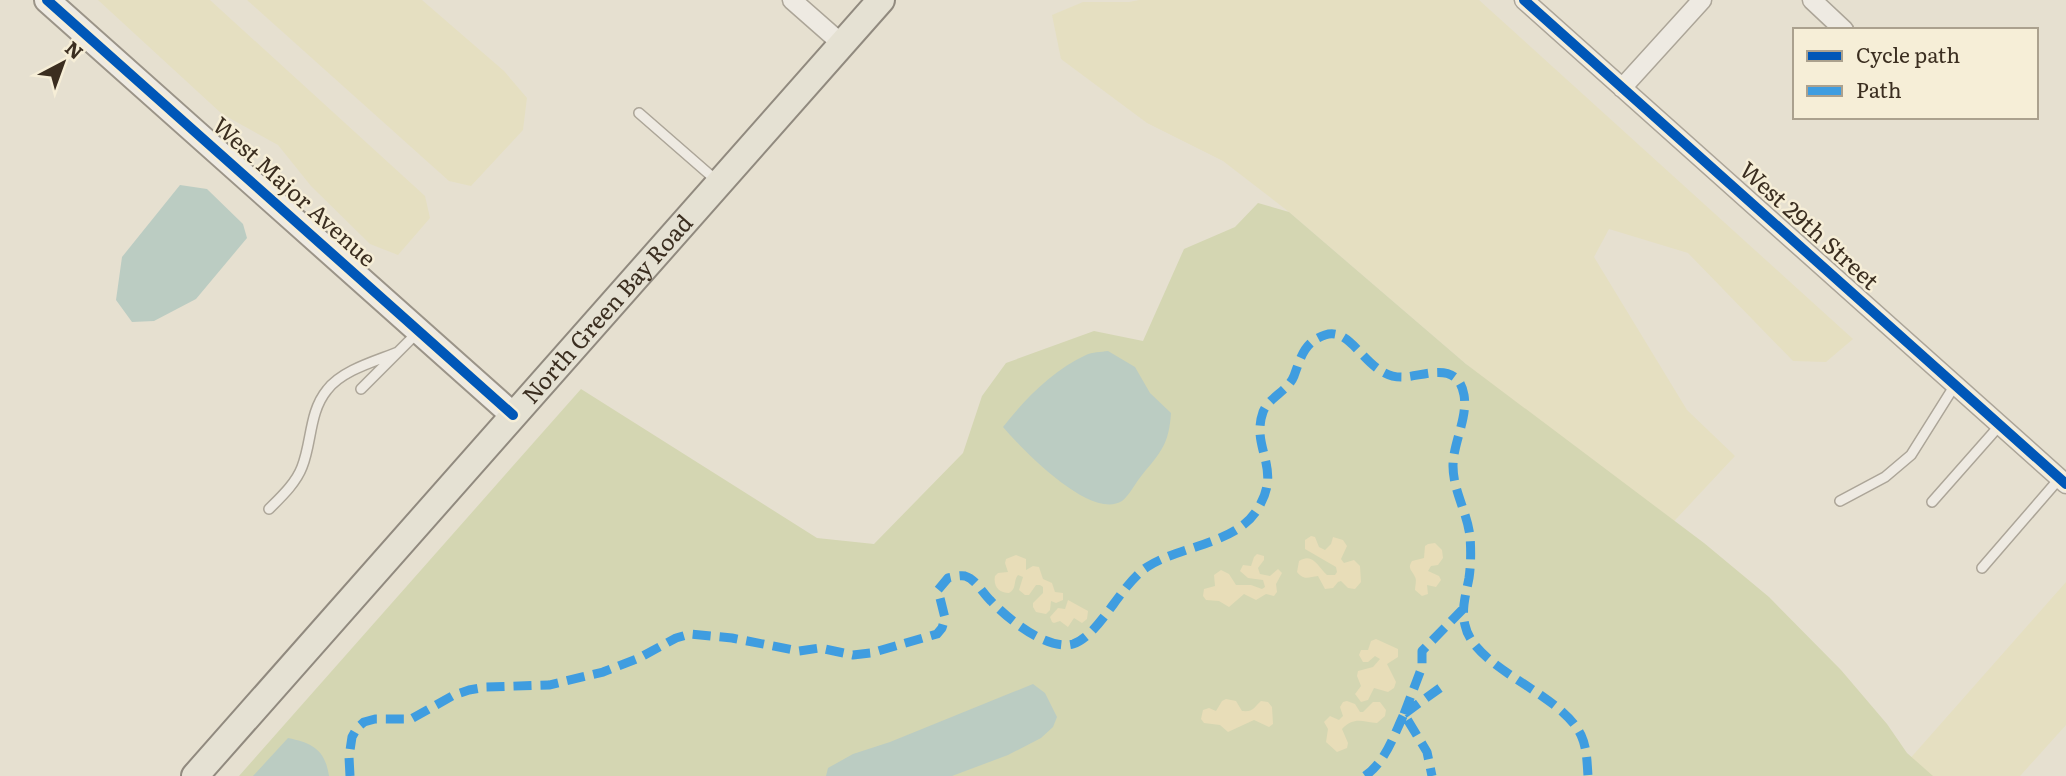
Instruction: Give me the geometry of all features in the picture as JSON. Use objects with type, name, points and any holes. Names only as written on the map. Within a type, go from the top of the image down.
[{"type":"main road","name":"North Green Bay Road","points":[[195,776],[881,0]]},
{"type":"street","name":"West Major Avenue","points":[[47,0],[513,415]]},
{"type":"street","points":[[792,0],[842,44]]},
{"type":"street","name":"West 29th Street","points":[[1524,0],[2064,482]]},
{"type":"street","points":[[1622,88],[1702,0]]},
{"type":"street","points":[[1812,0],[1842,28]]},
{"type":"lane","points":[[639,113],[719,182]]},
{"type":"lane","points":[[361,389],[419,331]]},
{"type":"lane","points":[[269,509],[288,490],[302,467],[311,425],[326,390],[337,380],[398,352]]},
{"type":"lane","points":[[1840,501],[1885,477],[1911,455],[1955,385]]},
{"type":"lane","points":[[1932,502],[2000,425]]},
{"type":"lane","points":[[1982,568],[2064,482]]},
{"type":"shaded area","points":[[98,0],[210,0],[425,196],[430,218],[398,255],[370,244],[311,186],[278,145],[222,114]]},
{"type":"shaded area","points":[[247,0],[422,0],[504,71],[527,98],[523,130],[471,186],[449,181]]},
{"type":"shaded area","points":[[1479,0],[1853,339],[1826,362],[1793,361],[1688,253],[1609,229],[1594,257],[1687,410],[1735,456],[1663,533],[1289,212],[1223,161],[1147,123],[1061,59],[1052,15],[1083,2]]},
{"type":"shaded area","points":[[180,185],[207,189],[243,224],[247,238],[196,299],[154,321],[132,322],[116,300],[122,257]]},
{"type":"shaded area","points":[[1108,351],[1135,367],[1150,393],[1171,413],[1166,440],[1159,453],[1125,499],[1108,504],[1092,501],[1057,479],[1003,427],[1030,396],[1062,369],[1088,354]]},
{"type":"shaded area","points":[[2066,582],[2066,725],[2020,776],[1922,776],[1907,762]]},
{"type":"shaded area","points":[[1033,684],[1045,693],[1057,717],[1053,727],[1041,738],[1008,755],[952,776],[826,776],[828,768],[853,754],[890,742]]},
{"type":"shaded area","points":[[288,738],[304,742],[316,749],[324,760],[329,776],[253,776]]},
{"type":"green space","points":[[1258,203],[1289,212],[1466,364],[1704,543],[1769,597],[1841,670],[1887,724],[1907,753],[1933,776],[239,776],[581,389],[817,538],[874,544],[963,453],[982,396],[1006,363],[1094,331],[1143,341],[1184,249],[1235,227]]},
{"type":"sand","points":[[1311,536],[1315,537],[1319,547],[1325,550],[1333,537],[1343,540],[1347,546],[1341,559],[1344,563],[1354,560],[1360,566],[1361,582],[1355,589],[1348,588],[1341,581],[1333,588],[1325,589],[1318,576],[1309,578],[1297,572],[1299,561],[1308,558],[1327,575],[1335,575],[1337,572],[1336,567],[1305,549],[1305,540]]},
{"type":"sand","points":[[1435,543],[1442,550],[1443,558],[1428,571],[1439,576],[1441,580],[1436,587],[1427,585],[1428,594],[1422,596],[1415,590],[1416,578],[1410,566],[1412,561],[1424,558],[1425,546]]},
{"type":"sand","points":[[1257,554],[1264,556],[1258,568],[1260,574],[1270,576],[1278,569],[1282,573],[1274,596],[1266,594],[1256,600],[1244,594],[1229,607],[1219,601],[1206,600],[1203,596],[1204,589],[1215,586],[1214,575],[1221,570],[1229,574],[1236,585],[1251,585],[1262,589],[1265,587],[1263,580],[1248,578],[1240,571],[1243,565],[1251,566]]},
{"type":"sand","points":[[1016,555],[1026,559],[1026,570],[1033,566],[1039,567],[1043,579],[1052,583],[1055,592],[1063,593],[1063,600],[1056,603],[1051,601],[1050,610],[1046,614],[1036,612],[1033,607],[1033,603],[1043,593],[1043,587],[1040,585],[1036,585],[1029,595],[1025,595],[1019,590],[1023,577],[1018,575],[1009,593],[1002,592],[996,586],[995,576],[1008,572],[1006,559]]},
{"type":"sand","points":[[1068,600],[1088,611],[1087,619],[1082,623],[1074,618],[1068,627],[1060,621],[1052,622],[1050,617],[1058,608],[1065,609]]},
{"type":"sand","points":[[1376,639],[1398,649],[1398,657],[1387,664],[1396,682],[1394,688],[1388,692],[1374,688],[1368,700],[1361,702],[1355,694],[1361,686],[1358,671],[1373,667],[1380,659],[1375,656],[1368,662],[1363,662],[1359,655],[1361,650],[1368,650],[1371,641]]},
{"type":"sand","points":[[1226,699],[1236,701],[1242,711],[1251,710],[1261,701],[1268,702],[1272,707],[1273,724],[1269,727],[1254,720],[1228,732],[1220,725],[1204,723],[1201,719],[1203,710],[1209,708],[1216,711]]},
{"type":"sand","points":[[1347,701],[1355,704],[1360,712],[1373,702],[1380,702],[1386,710],[1385,716],[1377,723],[1359,721],[1346,725],[1342,729],[1348,743],[1347,748],[1337,752],[1326,742],[1328,729],[1324,722],[1330,716],[1339,720],[1343,716],[1340,707]]},
{"type":"marked path","points":[[350,776],[352,737],[364,722],[375,719],[411,719],[454,695],[469,690],[549,685],[603,672],[690,634],[732,638],[799,651],[820,648],[853,655],[871,653],[937,634],[945,618],[938,590],[948,578],[956,576],[973,580],[998,608],[1029,632],[1052,643],[1073,644],[1092,631],[1128,585],[1147,567],[1221,537],[1248,521],[1257,510],[1268,482],[1260,437],[1263,412],[1291,381],[1308,346],[1318,338],[1335,334],[1353,345],[1380,370],[1392,376],[1440,373],[1448,374],[1461,384],[1465,404],[1453,466],[1455,484],[1470,536],[1465,625],[1472,641],[1484,655],[1555,706],[1570,720],[1583,740],[1588,776]]},
{"type":"marked path","points":[[1404,714],[1422,667],[1422,651],[1463,609]]},
{"type":"marked path","points":[[1404,714],[1440,688]]},
{"type":"marked path","points":[[1365,776],[1384,756],[1404,714],[1427,752],[1432,776]]},
{"type":"cycle path","points":[[47,0],[513,415]]},
{"type":"cycle path","points":[[1524,0],[2066,484]]}]
